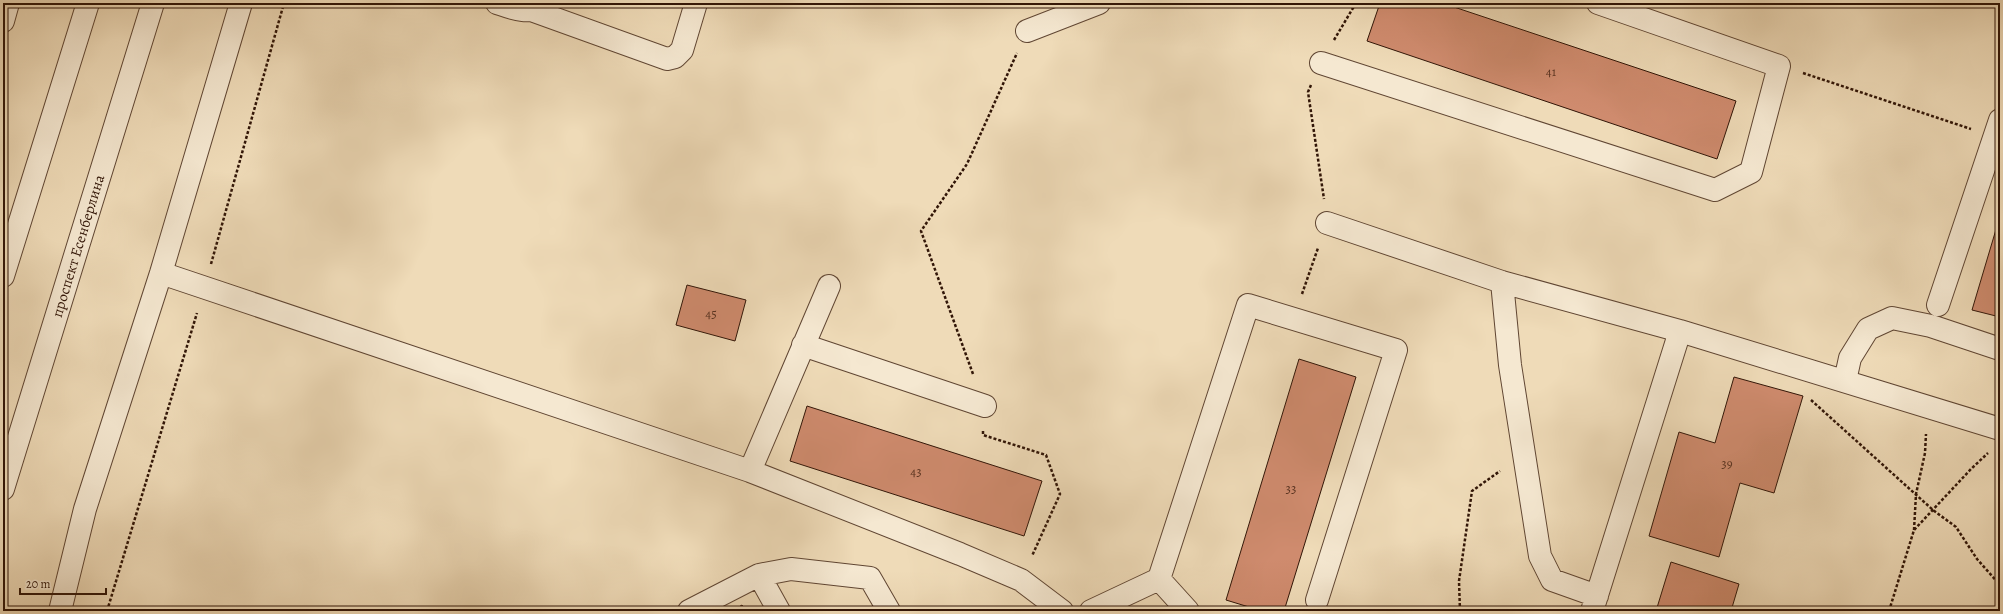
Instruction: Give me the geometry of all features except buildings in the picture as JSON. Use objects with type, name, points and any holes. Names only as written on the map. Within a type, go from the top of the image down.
[{"type":"street","points":[[3,20],[8,3]]},
{"type":"street","points":[[3,276],[88,3]]},
{"type":"street","name":"проспект Есенберлина","points":[[3,489],[153,3]]},
{"type":"street","points":[[60,611],[85,509],[161,273],[241,3]]},
{"type":"street","points":[[497,3],[518,10],[536,6],[667,59],[675,56],[682,50],[696,3]]},
{"type":"street","points":[[1027,31],[1099,3]]},
{"type":"street","points":[[1321,63],[1714,190],[1751,172],[1779,66],[1598,3]]},
{"type":"street","points":[[1938,305],[1997,128]]},
{"type":"street","points":[[1327,223],[1502,282],[1680,330],[1926,407],[1997,439]]},
{"type":"street","points":[[161,273],[750,471],[960,554],[1021,580],[1062,611]]},
{"type":"street","points":[[1502,282],[1510,365],[1540,556],[1552,580],[1594,603],[1680,330]]},
{"type":"street","points":[[750,471],[829,286]]},
{"type":"street","points":[[1091,611],[1159,579],[1248,305],[1396,350],[1317,600]]},
{"type":"street","points":[[1844,381],[1850,358],[1868,329],[1892,318],[1931,326],[2000,349]]},
{"type":"street","points":[[803,345],[985,406]]},
{"type":"street","points":[[689,611],[759,576],[792,568],[870,578],[889,611]]},
{"type":"street","points":[[759,576],[779,611]]},
{"type":"street","points":[[1159,579],[1188,611]]},
{"type":"path","points":[[1293,319],[1327,223],[1308,92],[1321,63],[1356,3]]},
{"type":"path","points":[[1021,580],[1060,494],[1046,455],[983,435],[985,406],[921,231],[967,164],[1027,31]]},
{"type":"path","points":[[1779,66],[1997,128]]},
{"type":"path","points":[[1808,396],[1933,510],[1956,527],[1977,559],[2000,585]]},
{"type":"path","points":[[1889,611],[1914,530],[1916,494],[1926,453],[1926,407]]},
{"type":"path","points":[[1914,530],[1997,439]]},
{"type":"path","points":[[1460,611],[1459,581],[1472,491],[1495,473],[1525,461]]}]
